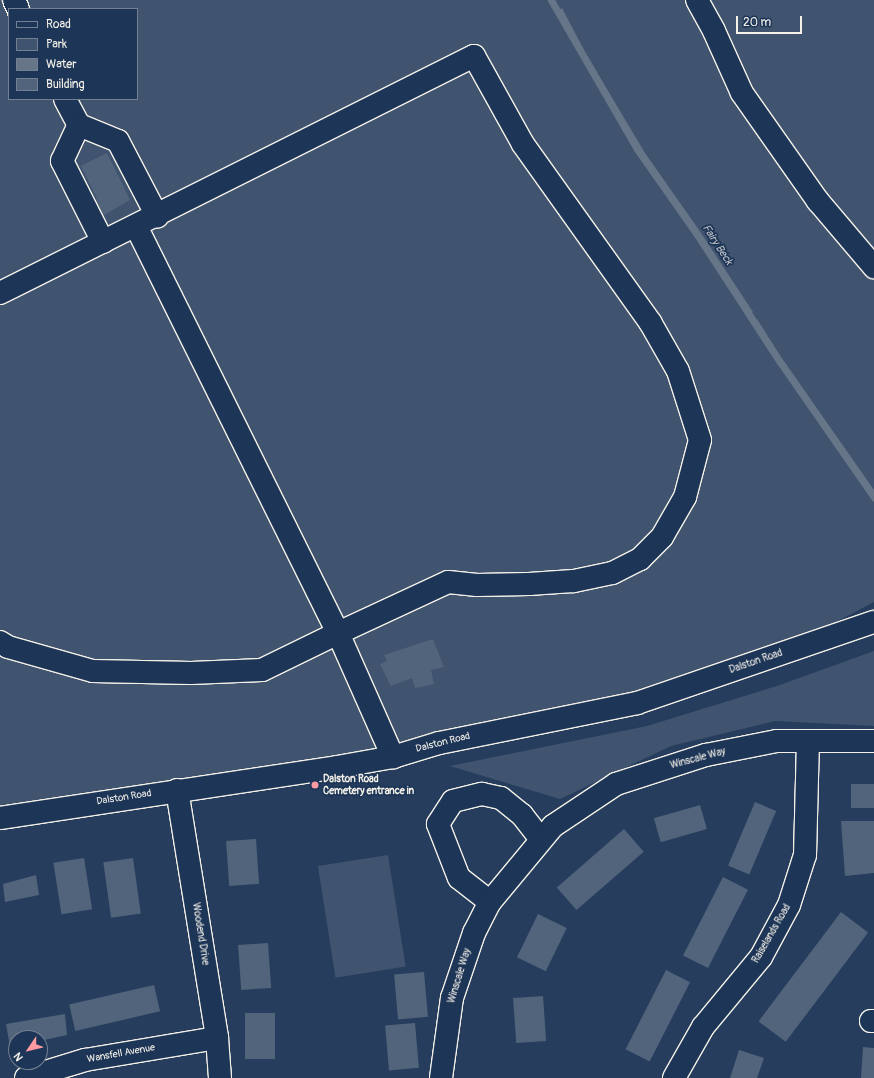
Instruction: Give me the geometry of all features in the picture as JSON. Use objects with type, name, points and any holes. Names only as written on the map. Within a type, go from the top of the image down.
[{"type":"street","points":[[697,0],[714,31],[742,93],[818,201],[874,267]]},
{"type":"street","points":[[0,293],[157,216],[302,140],[474,56],[523,144],[650,322],[678,372],[700,440],[685,497],[662,537],[640,559],[612,573],[573,581],[477,585],[448,582],[262,670],[191,673],[93,671],[8,647],[0,642]]},
{"type":"street","points":[[66,100],[79,125],[118,141],[157,216]]},
{"type":"street","points":[[79,125],[62,161],[103,242]]},
{"type":"street","points":[[136,226],[338,633],[393,757]]},
{"type":"street","name":"Dalston Road","points":[[0,818],[393,757],[439,742],[637,703],[874,622]]},
{"type":"street","name":"Winscale Way","points":[[441,1078],[452,998],[474,933],[490,902],[553,826],[616,784],[706,755],[777,741],[808,743],[874,741]]},
{"type":"street","name":"Raiselands Road","points":[[674,1078],[704,1027],[761,958],[789,905],[805,855],[808,743]]},
{"type":"street","name":"Woodend Drive","points":[[177,790],[217,1038],[220,1078]]},
{"type":"street","points":[[490,902],[459,878],[438,824],[453,801],[482,794],[501,798],[522,815],[541,839]]},
{"type":"street","name":"Wansfell Avenue","points":[[26,1078],[85,1060],[217,1038]]},
{"type":"green space","points":[[0,0],[874,0],[874,602],[761,661],[637,703],[337,763],[0,805]]},
{"type":"green space","points":[[874,651],[874,726],[775,721],[671,746],[560,799],[450,766],[647,726],[777,686]]},
{"type":"green space","points":[[388,855],[406,967],[336,978],[318,866]]},
{"type":"water","points":[[562,8],[586,54],[645,153],[699,230],[753,312],[749,314],[700,239],[637,149],[558,12]]},
{"type":"water","points":[[757,319],[781,357],[874,490],[874,497],[780,362],[754,322]]},
{"type":"building","points":[[107,153],[130,200],[99,218],[90,202],[97,199],[81,166]]},
{"type":"building","points":[[433,639],[444,667],[431,670],[434,684],[415,688],[412,678],[391,686],[380,664],[387,661],[384,655]]},
{"type":"building","points":[[851,784],[874,784],[874,808],[851,808]]},
{"type":"building","points":[[755,802],[776,811],[749,875],[728,866]]},
{"type":"building","points":[[700,805],[707,829],[661,842],[654,818]]},
{"type":"building","points":[[841,821],[874,821],[874,873],[845,876]]},
{"type":"building","points":[[624,829],[644,852],[577,910],[557,887]]},
{"type":"building","points":[[256,839],[259,884],[229,886],[226,841]]},
{"type":"building","points":[[84,858],[92,909],[62,914],[53,863]]},
{"type":"building","points":[[133,858],[141,913],[111,918],[103,862]]},
{"type":"building","points":[[36,875],[39,895],[5,902],[3,884]]},
{"type":"building","points":[[723,877],[748,890],[708,968],[683,955]]},
{"type":"building","points":[[841,912],[868,932],[786,1042],[759,1021]]},
{"type":"building","points":[[538,914],[567,928],[546,971],[517,957]]},
{"type":"building","points":[[268,943],[271,988],[241,990],[238,945]]},
{"type":"building","points":[[666,970],[690,982],[650,1062],[626,1049]]},
{"type":"building","points":[[424,972],[428,1017],[398,1019],[394,975]]},
{"type":"building","points":[[154,985],[160,1011],[75,1031],[69,1005]]},
{"type":"building","points":[[543,996],[546,1041],[516,1043],[513,998]]},
{"type":"building","points":[[245,1013],[275,1013],[275,1059],[245,1059]]},
{"type":"building","points":[[65,1014],[67,1035],[48,1039],[48,1030],[8,1030],[8,1036],[6,1024]]},
{"type":"building","points":[[415,1023],[419,1068],[389,1070],[385,1026]]},
{"type":"building","points":[[863,1047],[874,1048],[874,1078],[861,1078]]},
{"type":"building","points":[[739,1050],[764,1058],[757,1078],[730,1078]]},
{"type":"waterway","name":"Fairy Beck","points":[[551,0],[637,149],[700,239],[780,362],[874,497]]},
{"type":"place","name":"Dalston Road Cemetery entrance in","points":[[315,785]]}]
